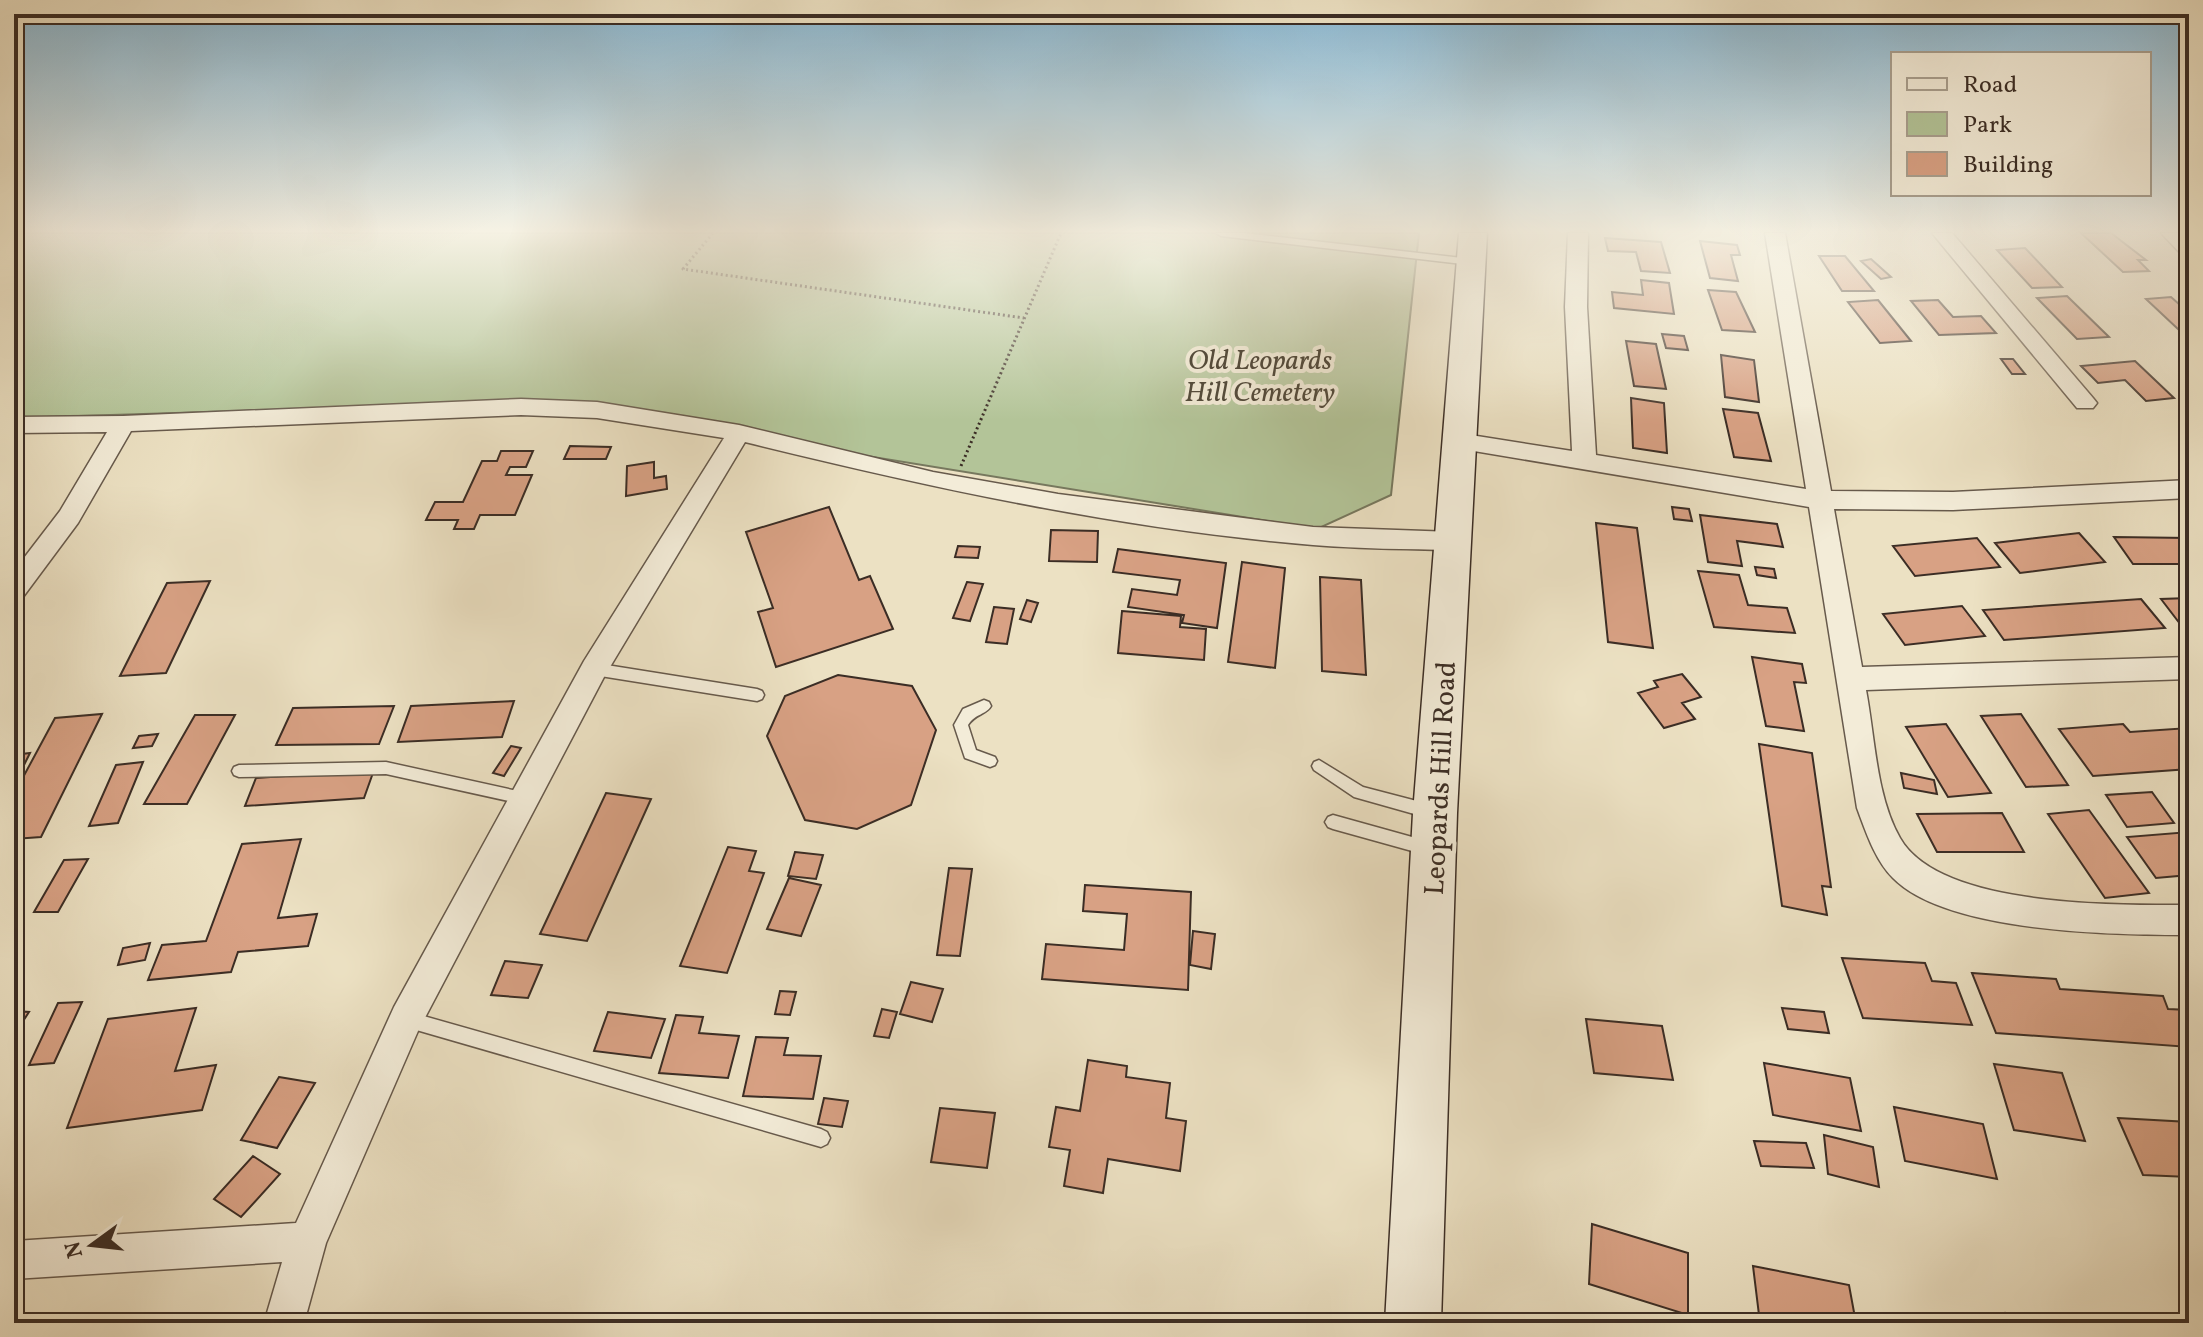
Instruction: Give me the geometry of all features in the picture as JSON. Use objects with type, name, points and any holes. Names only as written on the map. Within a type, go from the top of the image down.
[{"type":"main road","name":"Leopards Hill Road","points":[[1413,1323],[1435,832],[1469,295]]},
{"type":"street","points":[[1576,295],[1584,459]]},
{"type":"street","points":[[1786,295],[1872,808],[1885,842],[1908,872],[1931,886],[1981,903],[2049,912],[2189,920]]},
{"type":"street","points":[[1994,295],[2085,403]]},
{"type":"street","points":[[14,425],[123,424],[521,407],[597,410],[739,433],[953,484],[1058,503],[1313,536],[1453,541]]},
{"type":"street","points":[[14,590],[69,517],[123,424]]},
{"type":"street","points":[[284,1323],[307,1241],[406,1019],[594,669],[739,433]]},
{"type":"street","points":[[1458,441],[1584,459],[1821,500],[1953,501],[2189,489]]},
{"type":"street","points":[[1850,679],[2189,668]]},
{"type":"street","points":[[14,1260],[307,1241]]},
{"type":"lane","points":[[594,669],[757,695]]},
{"type":"lane","points":[[984,706],[968,713],[961,725],[970,754],[990,761]]},
{"type":"lane","points":[[1319,766],[1359,792],[1435,832]]},
{"type":"lane","points":[[239,771],[386,768],[522,798]]},
{"type":"lane","points":[[1333,822],[1435,832]]},
{"type":"lane","points":[[406,1019],[821,1138]]},
{"type":"path","points":[[867,295],[1024,318]]},
{"type":"path","points":[[953,484],[1034,295]]},
{"type":"green space","name":"Old Leopards Hill Cemetery","points":[[14,295],[1412,295],[1391,495],[1317,529],[533,402],[14,418]]},
{"type":"building","points":[[1612,295],[1671,295],[1674,314],[1614,308]]},
{"type":"building","points":[[1710,295],[1738,295],[1755,332],[1722,330]]},
{"type":"building","points":[[2067,296],[2109,337],[2077,339],[2037,298]]},
{"type":"building","points":[[2171,297],[2189,313],[2189,329],[2179,330],[2146,299]]},
{"type":"building","points":[[1878,300],[1911,341],[1880,343],[1848,302]]},
{"type":"building","points":[[1938,300],[1953,317],[1981,316],[1996,333],[1939,335],[1911,301]]},
{"type":"building","points":[[1662,334],[1684,336],[1688,350],[1666,348]]},
{"type":"building","points":[[1626,341],[1656,344],[1666,389],[1634,386]]},
{"type":"building","points":[[1721,355],[1754,360],[1759,402],[1725,397]]},
{"type":"building","points":[[2001,359],[2013,359],[2025,374],[2012,374]]},
{"type":"building","points":[[2135,361],[2174,398],[2146,401],[2125,380],[2098,383],[2081,366]]},
{"type":"building","points":[[1631,398],[1664,403],[1667,453],[1633,448]]},
{"type":"building","points":[[1723,409],[1758,413],[1771,461],[1734,457]]},
{"type":"building","points":[[570,446],[611,447],[606,459],[564,459]]},
{"type":"building","points":[[501,451],[533,451],[526,467],[510,467],[506,475],[532,475],[515,515],[480,515],[474,529],[454,529],[458,520],[426,520],[435,502],[463,502],[482,461],[497,461]]},
{"type":"building","points":[[654,462],[654,478],[666,476],[667,489],[626,496],[627,466]]},
{"type":"building","points":[[829,507],[859,580],[870,576],[893,629],[776,667],[758,612],[773,608],[746,532]]},
{"type":"building","points":[[1672,507],[1689,509],[1692,521],[1674,519]]},
{"type":"building","points":[[1700,515],[1777,524],[1783,547],[1737,541],[1742,566],[1708,562]]},
{"type":"building","points":[[1596,523],[1637,528],[1653,648],[1608,642]]},
{"type":"building","points":[[1051,530],[1098,531],[1097,562],[1049,561]]},
{"type":"building","points":[[2079,533],[2105,562],[2020,573],[1995,543]]},
{"type":"building","points":[[2114,537],[2189,538],[2189,564],[2133,564]]},
{"type":"building","points":[[1977,538],[2000,567],[1915,576],[1893,546]]},
{"type":"building","points":[[958,546],[980,547],[978,558],[955,557]]},
{"type":"building","points":[[1118,549],[1226,563],[1217,628],[1182,623],[1184,615],[1128,607],[1132,589],[1177,595],[1180,580],[1113,572]]},
{"type":"building","points":[[1242,562],[1285,568],[1275,668],[1228,662]]},
{"type":"building","points":[[1755,567],[1774,569],[1776,578],[1757,575]]},
{"type":"building","points":[[1698,571],[1739,575],[1748,605],[1787,608],[1795,633],[1714,627]]},
{"type":"building","points":[[1320,577],[1361,580],[1366,675],[1322,671]]},
{"type":"building","points":[[210,581],[166,673],[120,676],[167,583]]},
{"type":"building","points":[[967,582],[983,584],[970,621],[953,618]]},
{"type":"building","points":[[2189,598],[2189,629],[2184,629],[2161,599]]},
{"type":"building","points":[[2141,599],[2165,628],[2004,640],[1983,610]]},
{"type":"building","points":[[1027,600],[1038,603],[1031,622],[1020,619]]},
{"type":"building","points":[[1962,606],[1985,636],[1905,645],[1883,614]]},
{"type":"building","points":[[994,607],[1014,609],[1007,644],[986,642]]},
{"type":"building","points":[[1122,611],[1181,616],[1180,627],[1206,629],[1204,660],[1118,653]]},
{"type":"building","points":[[1752,657],[1802,664],[1806,683],[1794,682],[1804,731],[1766,726]]},
{"type":"building","points":[[1682,674],[1701,697],[1682,703],[1695,719],[1664,728],[1638,693],[1658,687],[1654,681]]},
{"type":"building","points":[[838,675],[912,686],[936,730],[911,805],[857,829],[805,820],[767,736],[785,696]]},
{"type":"building","points":[[514,701],[502,737],[398,742],[411,706]]},
{"type":"building","points":[[394,706],[379,744],[276,745],[293,708]]},
{"type":"building","points":[[102,714],[41,837],[14,839],[14,794],[55,718]]},
{"type":"building","points":[[2021,714],[2068,785],[2026,787],[1981,716]]},
{"type":"building","points":[[195,715],[235,715],[187,804],[144,804]]},
{"type":"building","points":[[1946,724],[1991,793],[1948,797],[1906,727]]},
{"type":"building","points":[[2123,724],[2130,732],[2189,728],[2189,769],[2093,776],[2059,729]]},
{"type":"building","points":[[158,734],[152,746],[133,748],[139,736]]},
{"type":"building","points":[[1759,744],[1812,753],[1831,887],[1822,886],[1827,915],[1782,906]]},
{"type":"building","points":[[511,746],[521,748],[504,776],[493,773]]},
{"type":"building","points":[[30,753],[22,769],[14,770],[14,755]]},
{"type":"building","points":[[143,762],[118,823],[89,826],[116,765]]},
{"type":"building","points":[[374,770],[364,798],[245,806],[256,778]]},
{"type":"building","points":[[1901,773],[1934,780],[1937,794],[1904,788]]},
{"type":"building","points":[[2152,792],[2174,823],[2127,827],[2106,795]]},
{"type":"building","points":[[606,793],[651,799],[587,941],[540,934]]},
{"type":"building","points":[[2089,810],[2149,893],[2105,898],[2048,814]]},
{"type":"building","points":[[2002,813],[2024,852],[1937,852],[1917,814]]},
{"type":"building","points":[[2189,832],[2189,875],[2156,878],[2127,837]]},
{"type":"building","points":[[301,839],[278,918],[317,914],[308,946],[238,952],[231,972],[148,980],[162,945],[206,941],[242,844]]},
{"type":"building","points":[[728,847],[756,851],[749,871],[764,873],[727,973],[680,966]]},
{"type":"building","points":[[795,852],[823,855],[816,879],[788,876]]},
{"type":"building","points":[[88,859],[58,912],[34,912],[64,860]]},
{"type":"building","points":[[949,868],[972,869],[960,956],[937,955]]},
{"type":"building","points":[[789,878],[821,885],[801,936],[767,929]]},
{"type":"building","points":[[1085,885],[1191,892],[1188,990],[1042,979],[1046,944],[1124,950],[1127,914],[1083,911]]},
{"type":"building","points":[[1193,931],[1215,934],[1211,969],[1190,965]]},
{"type":"building","points":[[150,943],[145,960],[118,965],[123,948]]},
{"type":"building","points":[[1842,958],[1925,963],[1932,981],[1956,983],[1972,1025],[1863,1018]]},
{"type":"building","points":[[505,961],[542,965],[528,998],[491,995]]},
{"type":"building","points":[[1972,973],[2056,979],[2060,989],[2163,996],[2168,1009],[2189,1010],[2189,1047],[1996,1033]]},
{"type":"building","points":[[911,982],[943,989],[932,1022],[900,1014]]},
{"type":"building","points":[[780,991],[796,992],[790,1015],[775,1014]]},
{"type":"building","points":[[82,1002],[54,1063],[29,1065],[58,1003]]},
{"type":"building","points":[[196,1008],[175,1071],[216,1065],[202,1110],[67,1128],[108,1019]]},
{"type":"building","points":[[1782,1008],[1824,1012],[1829,1033],[1788,1029]]},
{"type":"building","points":[[882,1009],[897,1012],[889,1038],[874,1036]]},
{"type":"building","points":[[14,1011],[29,1012],[14,1035]]},
{"type":"building","points":[[608,1012],[665,1019],[651,1058],[594,1051]]},
{"type":"building","points":[[676,1015],[703,1017],[699,1033],[739,1036],[728,1078],[659,1073]]},
{"type":"building","points":[[1586,1019],[1662,1026],[1673,1080],[1594,1073]]},
{"type":"building","points":[[756,1037],[788,1038],[784,1055],[821,1056],[813,1099],[743,1096]]},
{"type":"building","points":[[1088,1060],[1127,1066],[1126,1077],[1170,1083],[1166,1118],[1186,1121],[1180,1171],[1108,1159],[1103,1193],[1064,1186],[1070,1150],[1049,1147],[1056,1107],[1080,1111]]},
{"type":"building","points":[[1764,1063],[1850,1078],[1861,1131],[1773,1115]]},
{"type":"building","points":[[1994,1064],[2062,1073],[2085,1141],[2014,1130]]},
{"type":"building","points":[[279,1077],[315,1083],[277,1148],[241,1140]]},
{"type":"building","points":[[824,1098],[848,1101],[842,1127],[818,1124]]},
{"type":"building","points":[[1894,1107],[1983,1124],[1997,1179],[1905,1161]]},
{"type":"building","points":[[940,1108],[995,1113],[987,1168],[931,1162]]},
{"type":"building","points":[[2118,1118],[2189,1122],[2189,1177],[2143,1175]]},
{"type":"building","points":[[1824,1135],[1873,1147],[1879,1187],[1828,1174]]},
{"type":"building","points":[[1754,1141],[1806,1143],[1814,1168],[1761,1166]]},
{"type":"building","points":[[253,1156],[280,1174],[241,1217],[214,1199]]},
{"type":"building","points":[[1592,1224],[1688,1253],[1688,1315],[1589,1284]]},
{"type":"building","points":[[1753,1266],[1849,1285],[1856,1323],[1760,1323]]},
{"type":"building","points":[[2006,1313],[2084,1323],[2009,1323]]}]
